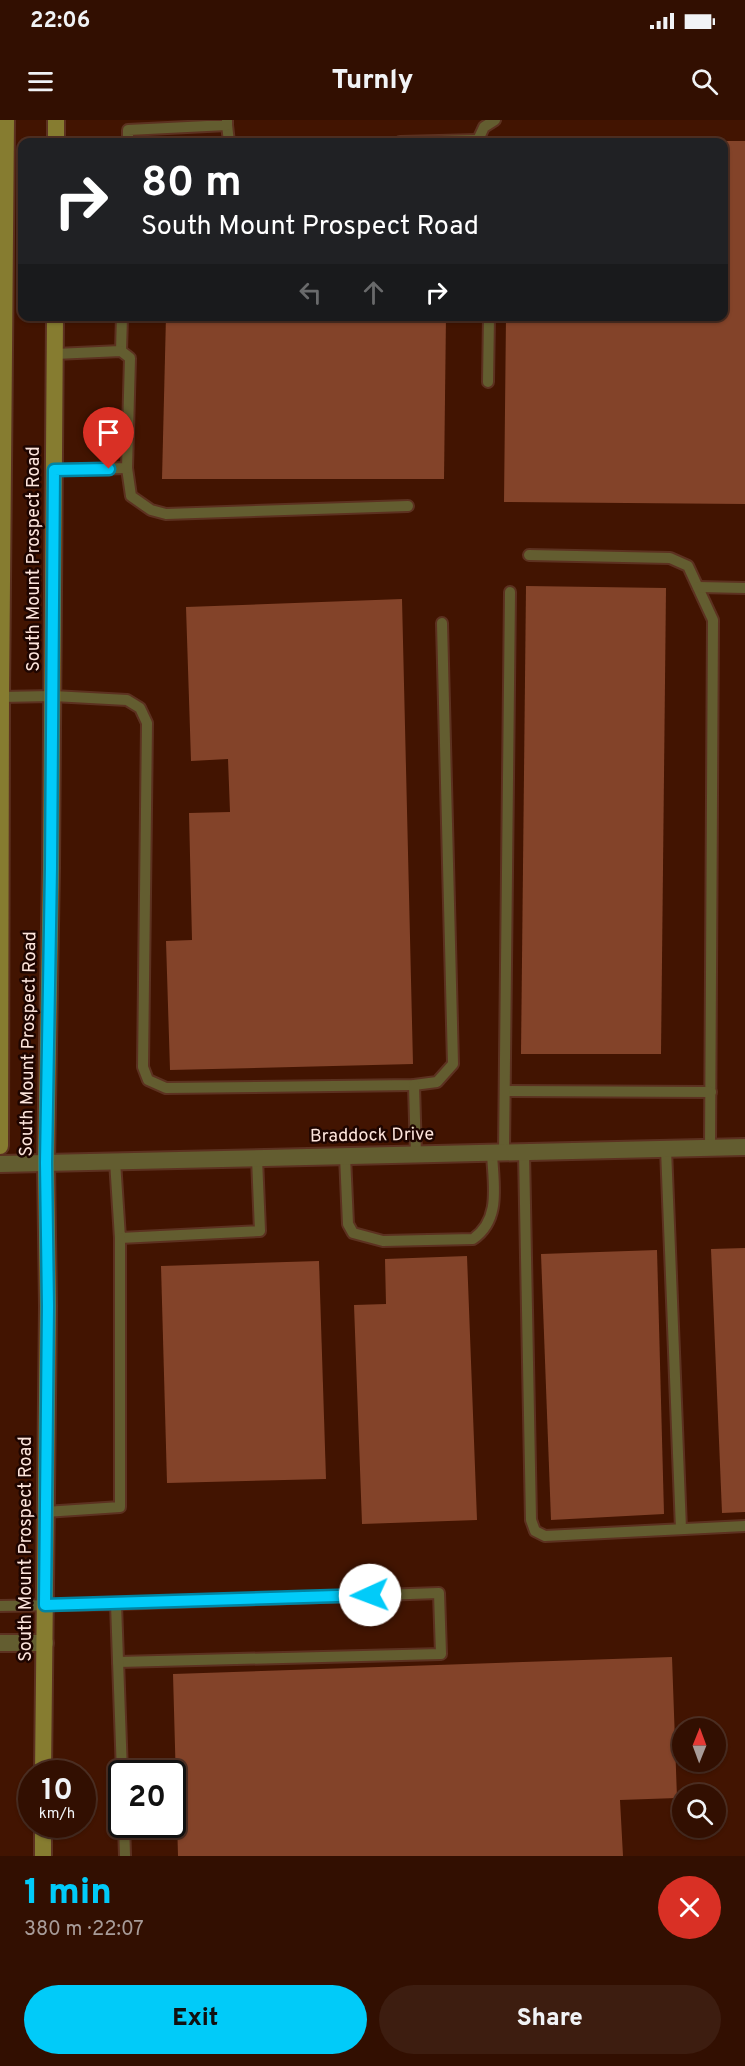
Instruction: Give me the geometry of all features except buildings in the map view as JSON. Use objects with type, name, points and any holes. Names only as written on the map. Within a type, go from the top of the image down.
[{"type":"main road","name":"South Mount Prospect Road","points":[[0,1146],[0,697],[6,120]]},
{"type":"main road","points":[[56,120],[56,138]]},
{"type":"main road","name":"South Mount Prospect Road","points":[[44,1760],[48,1306],[46,1163],[53,696],[55,321]]},
{"type":"main road","points":[[43,1838],[43,1856]]},
{"type":"street","name":"Braddock Drive","points":[[0,1164],[745,1147]]},
{"type":"street","points":[[0,1643],[45,1643]]},
{"type":"lane","points":[[478,138],[484,126],[495,120]]},
{"type":"lane","points":[[128,138],[128,130],[227,122],[229,138]]},
{"type":"lane","points":[[121,351],[122,321]]},
{"type":"lane","points":[[488,382],[489,321]]},
{"type":"lane","points":[[55,354],[121,351],[129,358],[127,468],[131,496],[150,510],[166,514],[408,506]]},
{"type":"lane","points":[[54,470],[127,468]]},
{"type":"lane","points":[[529,555],[670,558],[688,567],[713,620],[710,1148]]},
{"type":"lane","points":[[698,587],[745,588]]},
{"type":"lane","points":[[345,1156],[348,1224],[353,1233],[383,1241],[394,1241],[473,1239],[484,1231],[494,1207],[505,1090],[510,592]]},
{"type":"lane","points":[[0,697],[53,696],[127,700],[140,708],[147,723],[143,1067],[148,1080],[166,1088],[414,1085],[436,1082],[453,1064],[442,623]]},
{"type":"lane","points":[[414,1085],[416,1155]]},
{"type":"lane","points":[[505,1090],[711,1092]]},
{"type":"lane","points":[[666,1149],[681,1529]]},
{"type":"lane","points":[[524,1152],[531,1520],[535,1531],[545,1536],[745,1526]]},
{"type":"lane","points":[[120,1238],[260,1231],[257,1158]]},
{"type":"lane","points":[[45,1512],[120,1507],[120,1238],[116,1161]]},
{"type":"lane","points":[[0,1606],[439,1593],[441,1654],[118,1662]]},
{"type":"lane","points":[[116,1604],[122,1760]]},
{"type":"lane","points":[[124,1838],[125,1856]]},
{"type":"route","points":[[109,469],[54,470],[46,1163],[48,1306],[45,1605],[370,1595]]}]
